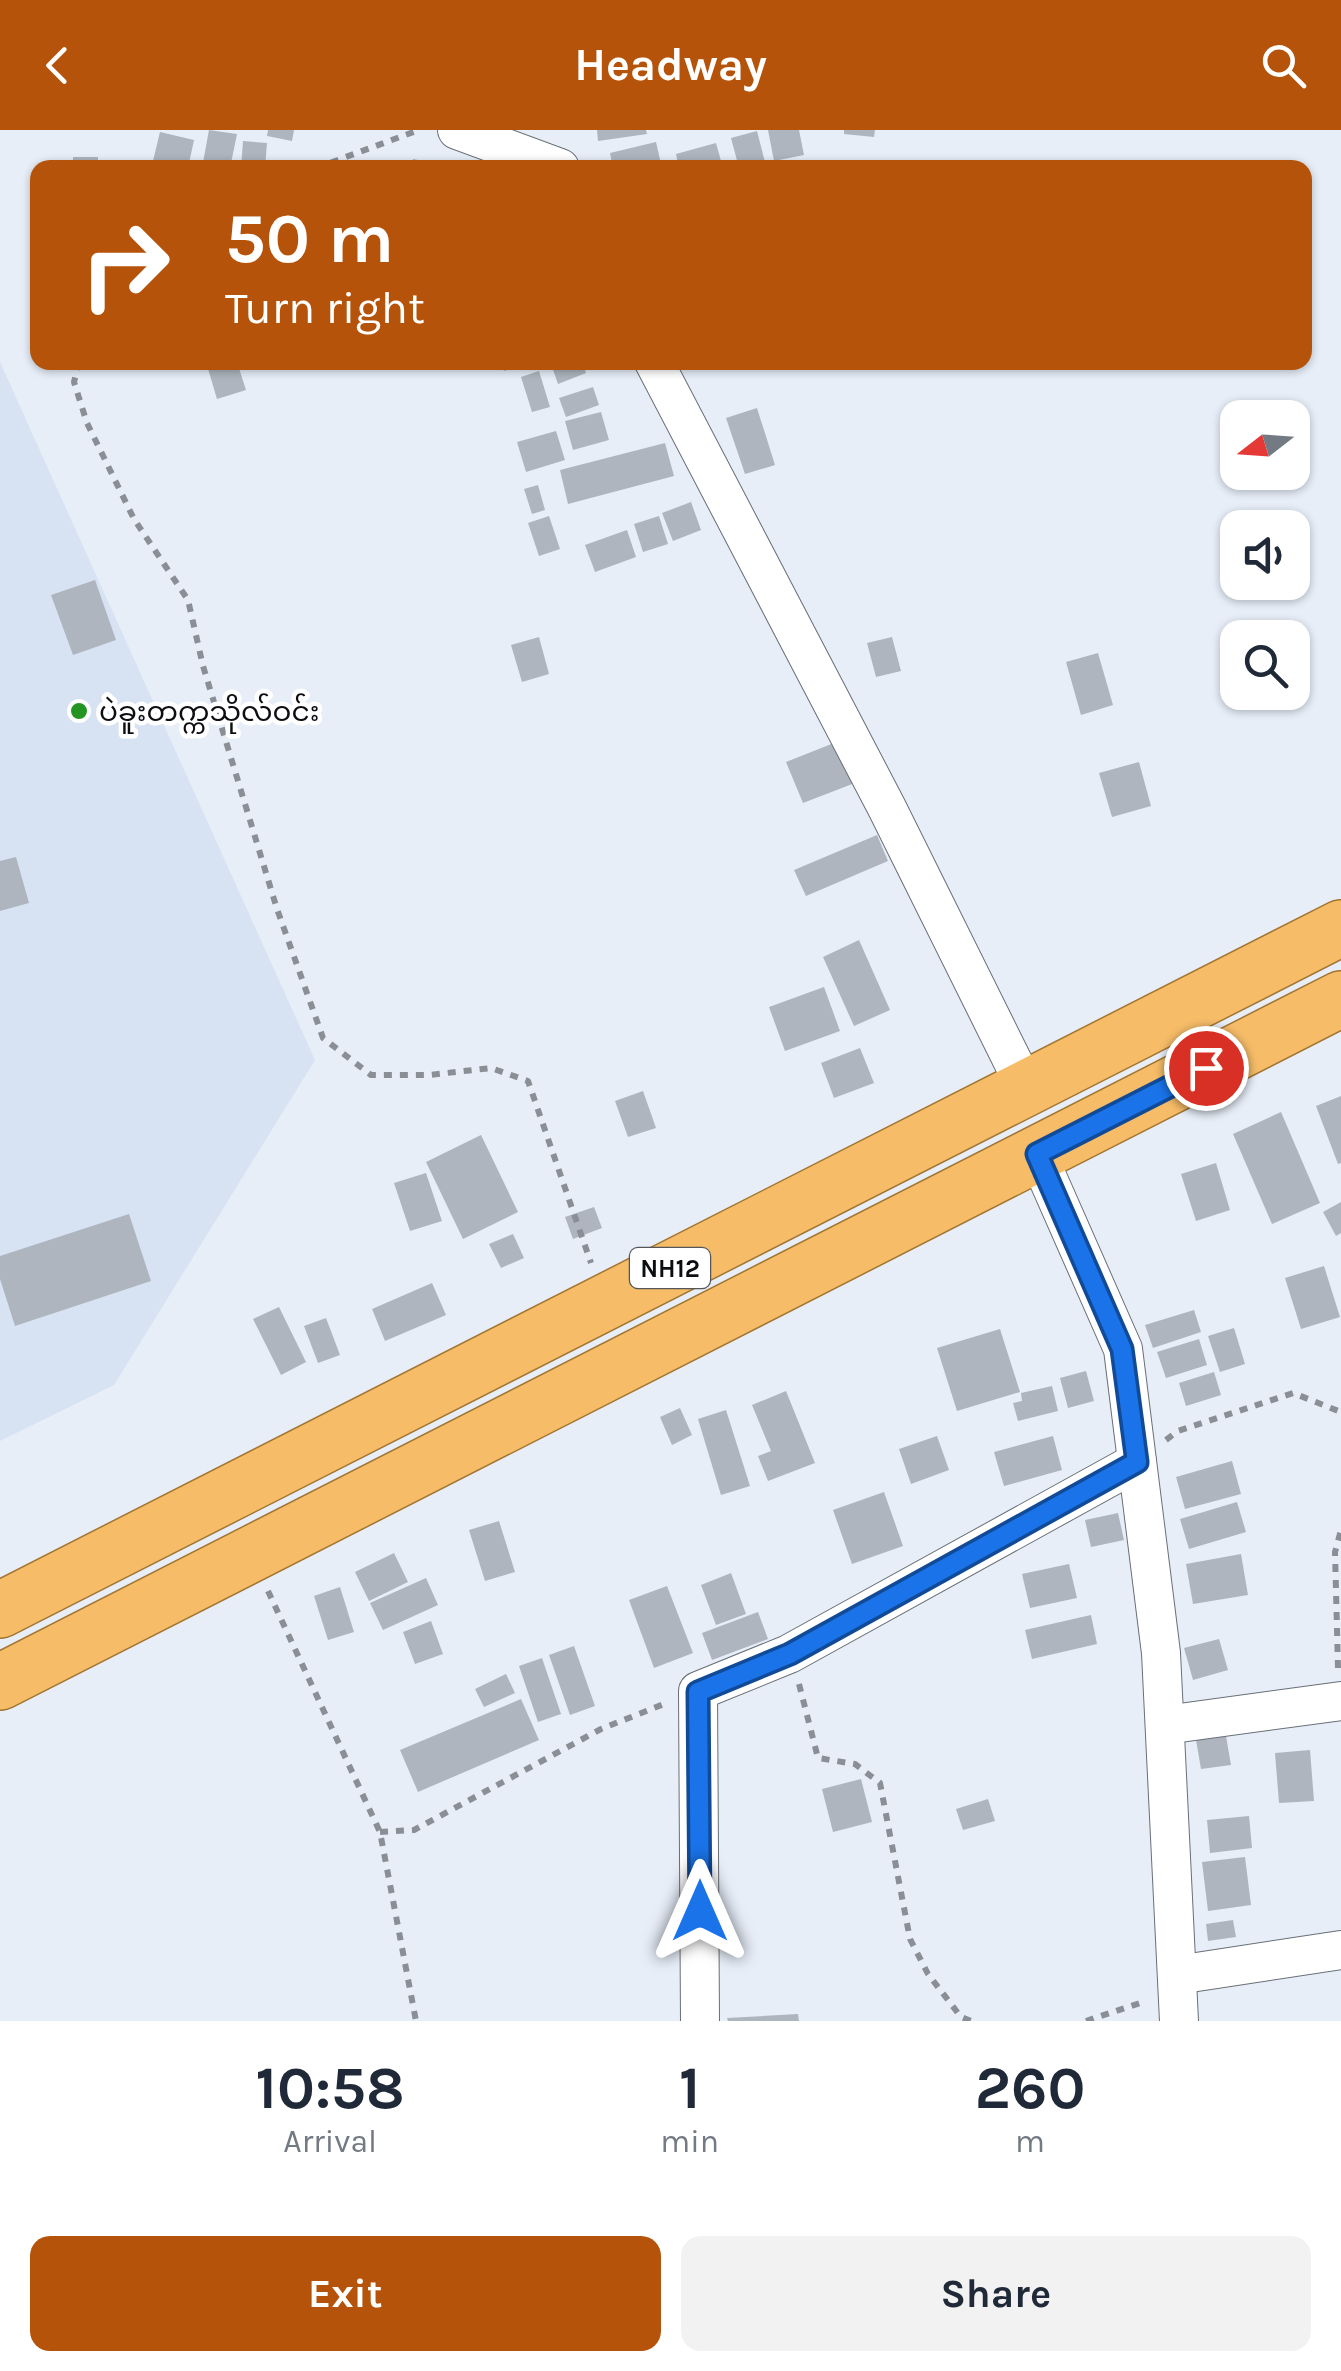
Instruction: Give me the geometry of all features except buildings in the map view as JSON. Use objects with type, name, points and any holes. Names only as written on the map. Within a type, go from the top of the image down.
[{"type":"highway","name":"NH12","points":[[0,1610],[1341,928]]},
{"type":"highway","name":"NH12","points":[[0,1682],[1341,999]]},
{"type":"street","points":[[457,130],[538,160]]},
{"type":"street","points":[[658,370],[886,808],[1026,1088]]},
{"type":"street","points":[[1037,1154],[1122,1349],[1161,1654],[1179,2021]]},
{"type":"street","points":[[700,2021],[698,1692],[790,1654],[1137,1462]]},
{"type":"street","points":[[1165,1725],[1340,1701]]},
{"type":"street","points":[[1177,1975],[1341,1950]]},
{"type":"path","points":[[338,160],[419,130]]},
{"type":"path","points":[[78,370],[74,382],[86,423],[134,518],[188,600],[203,666],[277,910],[323,1038],[372,1075],[491,1068],[528,1081],[606,1300]]},
{"type":"path","points":[[1137,1462],[1178,1431],[1293,1393],[1341,1412]]},
{"type":"path","points":[[1340,1701],[1335,1552],[1341,1530]]},
{"type":"path","points":[[250,1554],[380,1832],[416,2021]]},
{"type":"path","points":[[790,1654],[818,1758],[855,1764],[880,1783],[910,1939],[928,1974],[961,2016],[971,2021]]},
{"type":"path","points":[[380,1832],[414,1830],[601,1729],[698,1692]]},
{"type":"path","points":[[1086,2021],[1149,2000],[1177,1975]]},
{"type":"shaded area","name":"ပဲခူးတက္ကသိုလ်ဝင်း","points":[[0,362],[315,1060],[114,1385],[0,1441]]},
{"type":"place","name":"ပဲခူးတက္ကသိုလ်ဝင်း","points":[[79,711]]},
{"type":"route","points":[[700,1911],[698,1692],[790,1654],[1137,1462],[1122,1349],[1037,1154],[1206,1068]]}]
